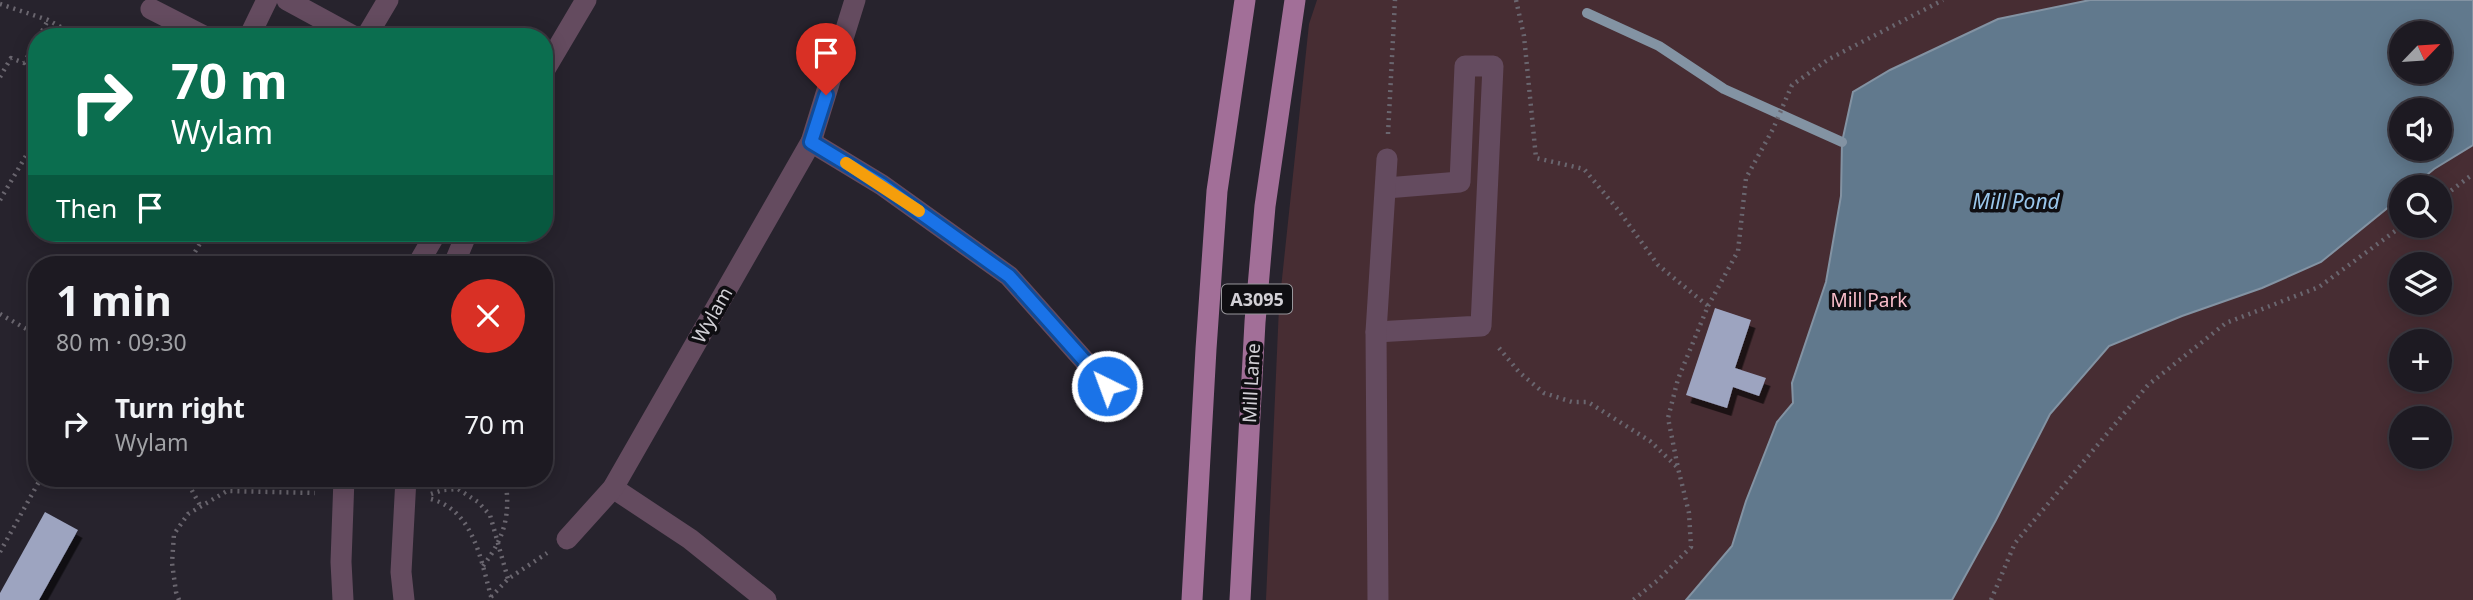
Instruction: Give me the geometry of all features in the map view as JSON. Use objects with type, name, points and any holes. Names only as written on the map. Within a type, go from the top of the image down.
[{"type":"main road","name":"A3095","points":[[1192,600],[1217,191],[1245,0]]},
{"type":"main road","name":"Mill Lane","points":[[1240,600],[1254,336],[1265,206],[1295,0]]},
{"type":"street","points":[[253,28],[267,0]]},
{"type":"street","points":[[287,0],[338,28]]},
{"type":"street","points":[[371,28],[388,0]]},
{"type":"street","points":[[553,56],[586,0]]},
{"type":"street","name":"Wylam","points":[[568,539],[613,488],[811,142],[855,0]]},
{"type":"street","points":[[151,9],[188,28]]},
{"type":"street","points":[[1376,332],[1480,326],[1493,65],[1465,66],[1460,182],[1386,188]]},
{"type":"street","points":[[811,142],[882,185],[1009,276],[1107,386]]},
{"type":"street","points":[[1378,600],[1376,332],[1387,159]]},
{"type":"street","points":[[343,600],[341,562],[344,487]]},
{"type":"street","points":[[404,600],[401,572],[406,487]]},
{"type":"street","points":[[613,488],[690,539],[766,600]]},
{"type":"path","points":[[1387,159],[1395,0]]},
{"type":"path","points":[[1516,0],[1524,36],[1536,158],[1584,169],[1658,265],[1707,306]]},
{"type":"path","points":[[1633,600],[1658,580],[1691,547],[1689,513],[1668,418],[1678,379],[1707,306],[1738,251],[1746,178],[1773,129],[1792,85],[1829,58],[1943,0]]},
{"type":"path","points":[[0,4],[48,20],[63,28]]},
{"type":"path","points":[[44,28],[48,20]]},
{"type":"path","points":[[0,77],[11,58],[24,63],[28,56]]},
{"type":"path","points":[[0,201],[28,152]]},
{"type":"path","points":[[2452,190],[2473,174]]},
{"type":"path","points":[[1991,600],[2015,543],[2148,385],[2226,323],[2319,287],[2389,236]]},
{"type":"path","points":[[0,314],[28,330]]},
{"type":"path","points":[[1480,326],[1519,372],[1544,393],[1572,402],[1588,402],[1650,442],[1678,468]]},
{"type":"path","points":[[0,552],[36,487]]},
{"type":"path","points":[[190,487],[200,505]]},
{"type":"path","points":[[482,567],[499,545],[509,502],[506,487]]},
{"type":"path","points":[[491,599],[473,534],[461,517],[439,501],[423,496],[458,489],[478,502],[491,515],[508,579]]},
{"type":"path","points":[[179,600],[172,563],[174,534],[188,514],[227,491],[315,493]]},
{"type":"path","points":[[491,599],[508,579],[568,539]]},
{"type":"green space","name":"Mill Park","points":[[1317,0],[2473,0],[2473,600],[1266,600],[1279,307],[1309,24]]},
{"type":"water","name":"Mill Pond","points":[[2090,0],[2473,0],[2473,145],[2452,158],[2452,98],[2389,98],[2389,161],[2447,161],[2427,175],[2389,175],[2389,207],[2321,262],[2262,288],[2182,316],[2109,346],[2050,414],[1952,600],[1686,600],[1732,546],[1746,501],[1777,422],[1793,403],[1792,383],[1826,282],[1841,196],[1842,142],[1853,92],[1890,70],[1998,19]]},
{"type":"building","points":[[1715,308],[1751,320],[1735,368],[1766,378],[1759,396],[1733,387],[1727,408],[1686,395]]},
{"type":"building","points":[[45,512],[78,530],[39,600],[0,600],[0,593]]},
{"type":"waterway","points":[[1587,13],[1659,46],[1724,89],[1842,142]]},
{"type":"slow traffic","points":[[846,163],[919,211]]},
{"type":"route","points":[[826,95],[811,142],[882,185],[1009,276],[1107,386]]}]
